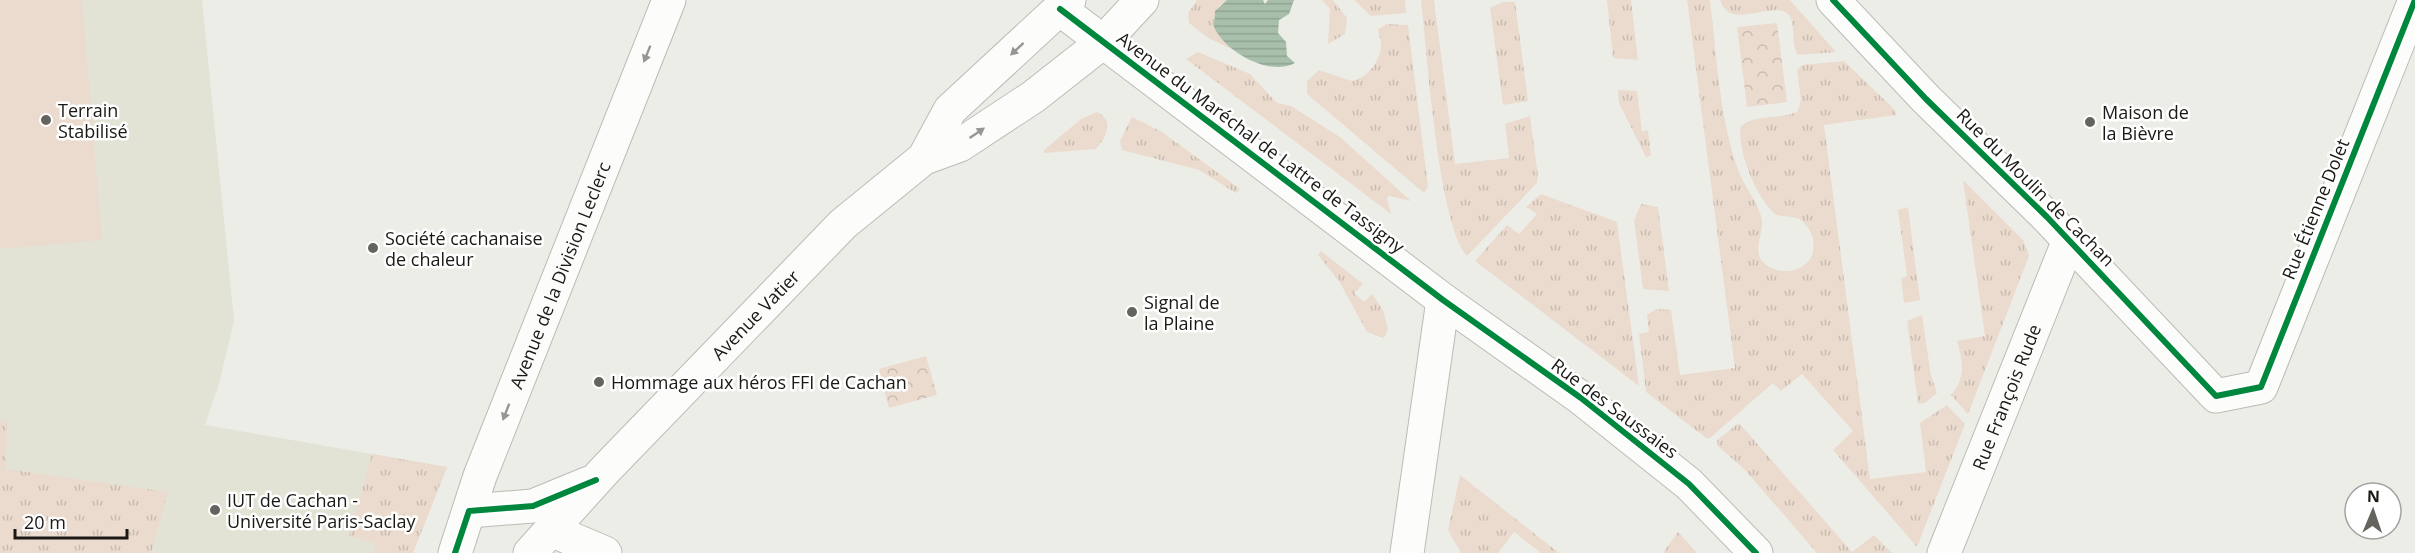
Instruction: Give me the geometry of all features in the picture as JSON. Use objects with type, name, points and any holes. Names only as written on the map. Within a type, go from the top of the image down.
[{"type":"street","name":"Avenue de la Division Leclerc","points":[[455,553],[480,476],[669,0]]},
{"type":"street","name":"Avenue Vatier","points":[[541,542],[596,480],[843,224],[924,158],[960,145],[1033,96],[1103,42],[1142,0]]},
{"type":"street","name":"Rue du Moulin de Cachan","points":[[1833,0],[1926,99],[2069,240],[2217,396]]},
{"type":"street","name":"Rue Étienne Dolet","points":[[2217,396],[2261,387],[2415,0]]},
{"type":"street","name":"Avenue Vatier","points":[[924,158],[950,110],[1065,5]]},
{"type":"street","name":"Avenue du Maréchal de Lattre de Tassigny","points":[[1065,5],[1103,42],[1443,300]]},
{"type":"street","name":"Rue François Rude","points":[[1944,553],[2069,240]]},
{"type":"street","points":[[1407,553],[1443,300]]},
{"type":"street","name":"Rue des Saussaies","points":[[1443,300],[1581,398],[1689,484],[1756,553]]},
{"type":"street","name":"Avenue Vatier","points":[[469,511],[533,506],[596,480]]},
{"type":"street","points":[[541,542],[605,553]]},
{"type":"shaded area","points":[[0,0],[202,0],[234,321],[219,384],[205,425],[447,467],[413,553],[0,553]]},
{"type":"shaded area","points":[[1227,0],[1263,0],[1265,4],[1268,0],[1294,0],[1289,14],[1279,20],[1278,33],[1286,42],[1287,56],[1295,63],[1273,67],[1261,64],[1249,60],[1228,45],[1214,27],[1215,11]]},
{"type":"green space","name":"Terrain Stabilisé","points":[[0,0],[82,0],[102,240],[0,249]]},
{"type":"green space","points":[[1197,0],[1227,0],[1215,12],[1214,19],[1219,32],[1234,50],[1208,38],[1189,23],[1188,13]]},
{"type":"green space","points":[[1322,0],[1333,0],[1347,18],[1345,34],[1328,44],[1330,9]]},
{"type":"green space","points":[[1354,0],[1405,0],[1406,13],[1371,16]]},
{"type":"green space","points":[[1421,0],[1434,0],[1455,164],[1509,158],[1505,124],[1530,116],[1537,183],[1467,256],[1457,238],[1448,210],[1441,174]]},
{"type":"green space","points":[[1607,0],[1631,0],[1638,60],[1613,58]]},
{"type":"green space","points":[[1687,0],[1710,0],[1727,131],[1739,172],[1760,213],[1762,228],[1758,251],[1760,258],[1774,269],[1788,271],[1805,265],[1810,259],[1814,245],[1804,223],[1798,218],[1776,215],[1762,198],[1745,160],[1740,136],[1741,126],[1761,118],[1784,116],[1798,111],[1801,100],[1797,70],[1802,65],[1844,61],[1895,110],[1896,115],[1824,125],[1870,479],[1926,472],[1920,423],[1947,405],[1965,424],[1917,547],[1833,450],[1853,431],[1802,374],[1781,391],[1773,383],[1710,438],[1706,438],[1646,392],[1639,334],[1649,332],[1647,315],[1656,309],[1671,310],[1680,375],[1735,368]]},
{"type":"green space","points":[[1720,0],[1790,0],[1836,52],[1798,55],[1794,45],[1791,18],[1788,14],[1772,10],[1741,15],[1732,14],[1725,9]]},
{"type":"green space","points":[[1503,2],[1515,2],[1528,101],[1503,105],[1490,8]]},
{"type":"green space","points":[[1777,23],[1787,102],[1747,107],[1737,27]]},
{"type":"green space","points":[[1387,24],[1408,25],[1428,187],[1424,193],[1307,94],[1307,81],[1319,70],[1352,81],[1368,72],[1379,56],[1381,42],[1378,29]]},
{"type":"green space","points":[[1198,52],[1250,74],[1277,103],[1291,106],[1340,137],[1411,201],[1389,196],[1387,199],[1391,214],[1186,59]]},
{"type":"green space","points":[[1618,90],[1637,91],[1642,131],[1648,130],[1651,156],[1646,157],[1619,103]]},
{"type":"green space","points":[[1097,112],[1106,120],[1107,129],[1096,149],[1044,153],[1044,150],[1081,119]]},
{"type":"green space","points":[[1132,117],[1162,132],[1240,189],[1236,193],[1199,170],[1122,150],[1120,141]]},
{"type":"green space","points":[[1963,180],[2023,240],[2029,256],[1968,414],[1951,395],[1959,382],[1962,369],[1957,341],[1985,336]]},
{"type":"green space","points":[[1541,194],[1617,222],[1639,386],[1475,261],[1507,225],[1519,234],[1537,214],[1526,207]]},
{"type":"green space","points":[[1641,204],[1658,207],[1669,291],[1643,289],[1634,220]]},
{"type":"green space","points":[[1908,207],[1920,300],[1904,303],[1901,278],[1907,276],[1898,210]]},
{"type":"green space","points":[[1321,251],[1363,284],[1354,293],[1364,302],[1372,294],[1383,310],[1388,329],[1384,338],[1367,332],[1339,281],[1318,255]]},
{"type":"green space","points":[[1922,315],[1931,376],[1937,393],[1925,403],[1918,404],[1907,321]]},
{"type":"green space","points":[[926,356],[937,395],[889,408],[879,369]]},
{"type":"green space","points":[[0,421],[7,421],[6,469],[168,492],[151,553],[0,553]]},
{"type":"green space","points":[[1739,423],[1852,552],[1874,535],[1892,553],[1817,553],[1744,469],[1718,446],[1717,440]]},
{"type":"green space","points":[[372,454],[447,467],[413,553],[373,553],[376,544],[349,536]]},
{"type":"green space","points":[[1460,475],[1559,553],[1541,553],[1514,532],[1498,553],[1461,553],[1448,530]]},
{"type":"green space","points":[[1678,532],[1697,553],[1663,553]]},
{"type":"cycle path","points":[[1833,0],[1926,99],[2047,217],[2216,396],[2261,387],[2415,0]]},
{"type":"cycle path","points":[[1060,9],[1443,300],[1581,398],[1689,484],[1756,553]]},
{"type":"cycle path","points":[[455,553],[469,511],[533,506],[596,480]]},
{"type":"place","name":"Terrain Stabilisé","points":[[46,120]]},
{"type":"place","name":"Maison de la Bièvre","points":[[2090,122]]},
{"type":"place","name":"Société cachanaise de chaleur","points":[[373,248]]},
{"type":"place","name":"Signal de la Plaine","points":[[1132,312]]},
{"type":"place","name":"Hommage aux héros FFI de Cachan","points":[[599,382]]},
{"type":"place","name":"IUT de Cachan - Université Paris-Saclay","points":[[215,510]]}]
